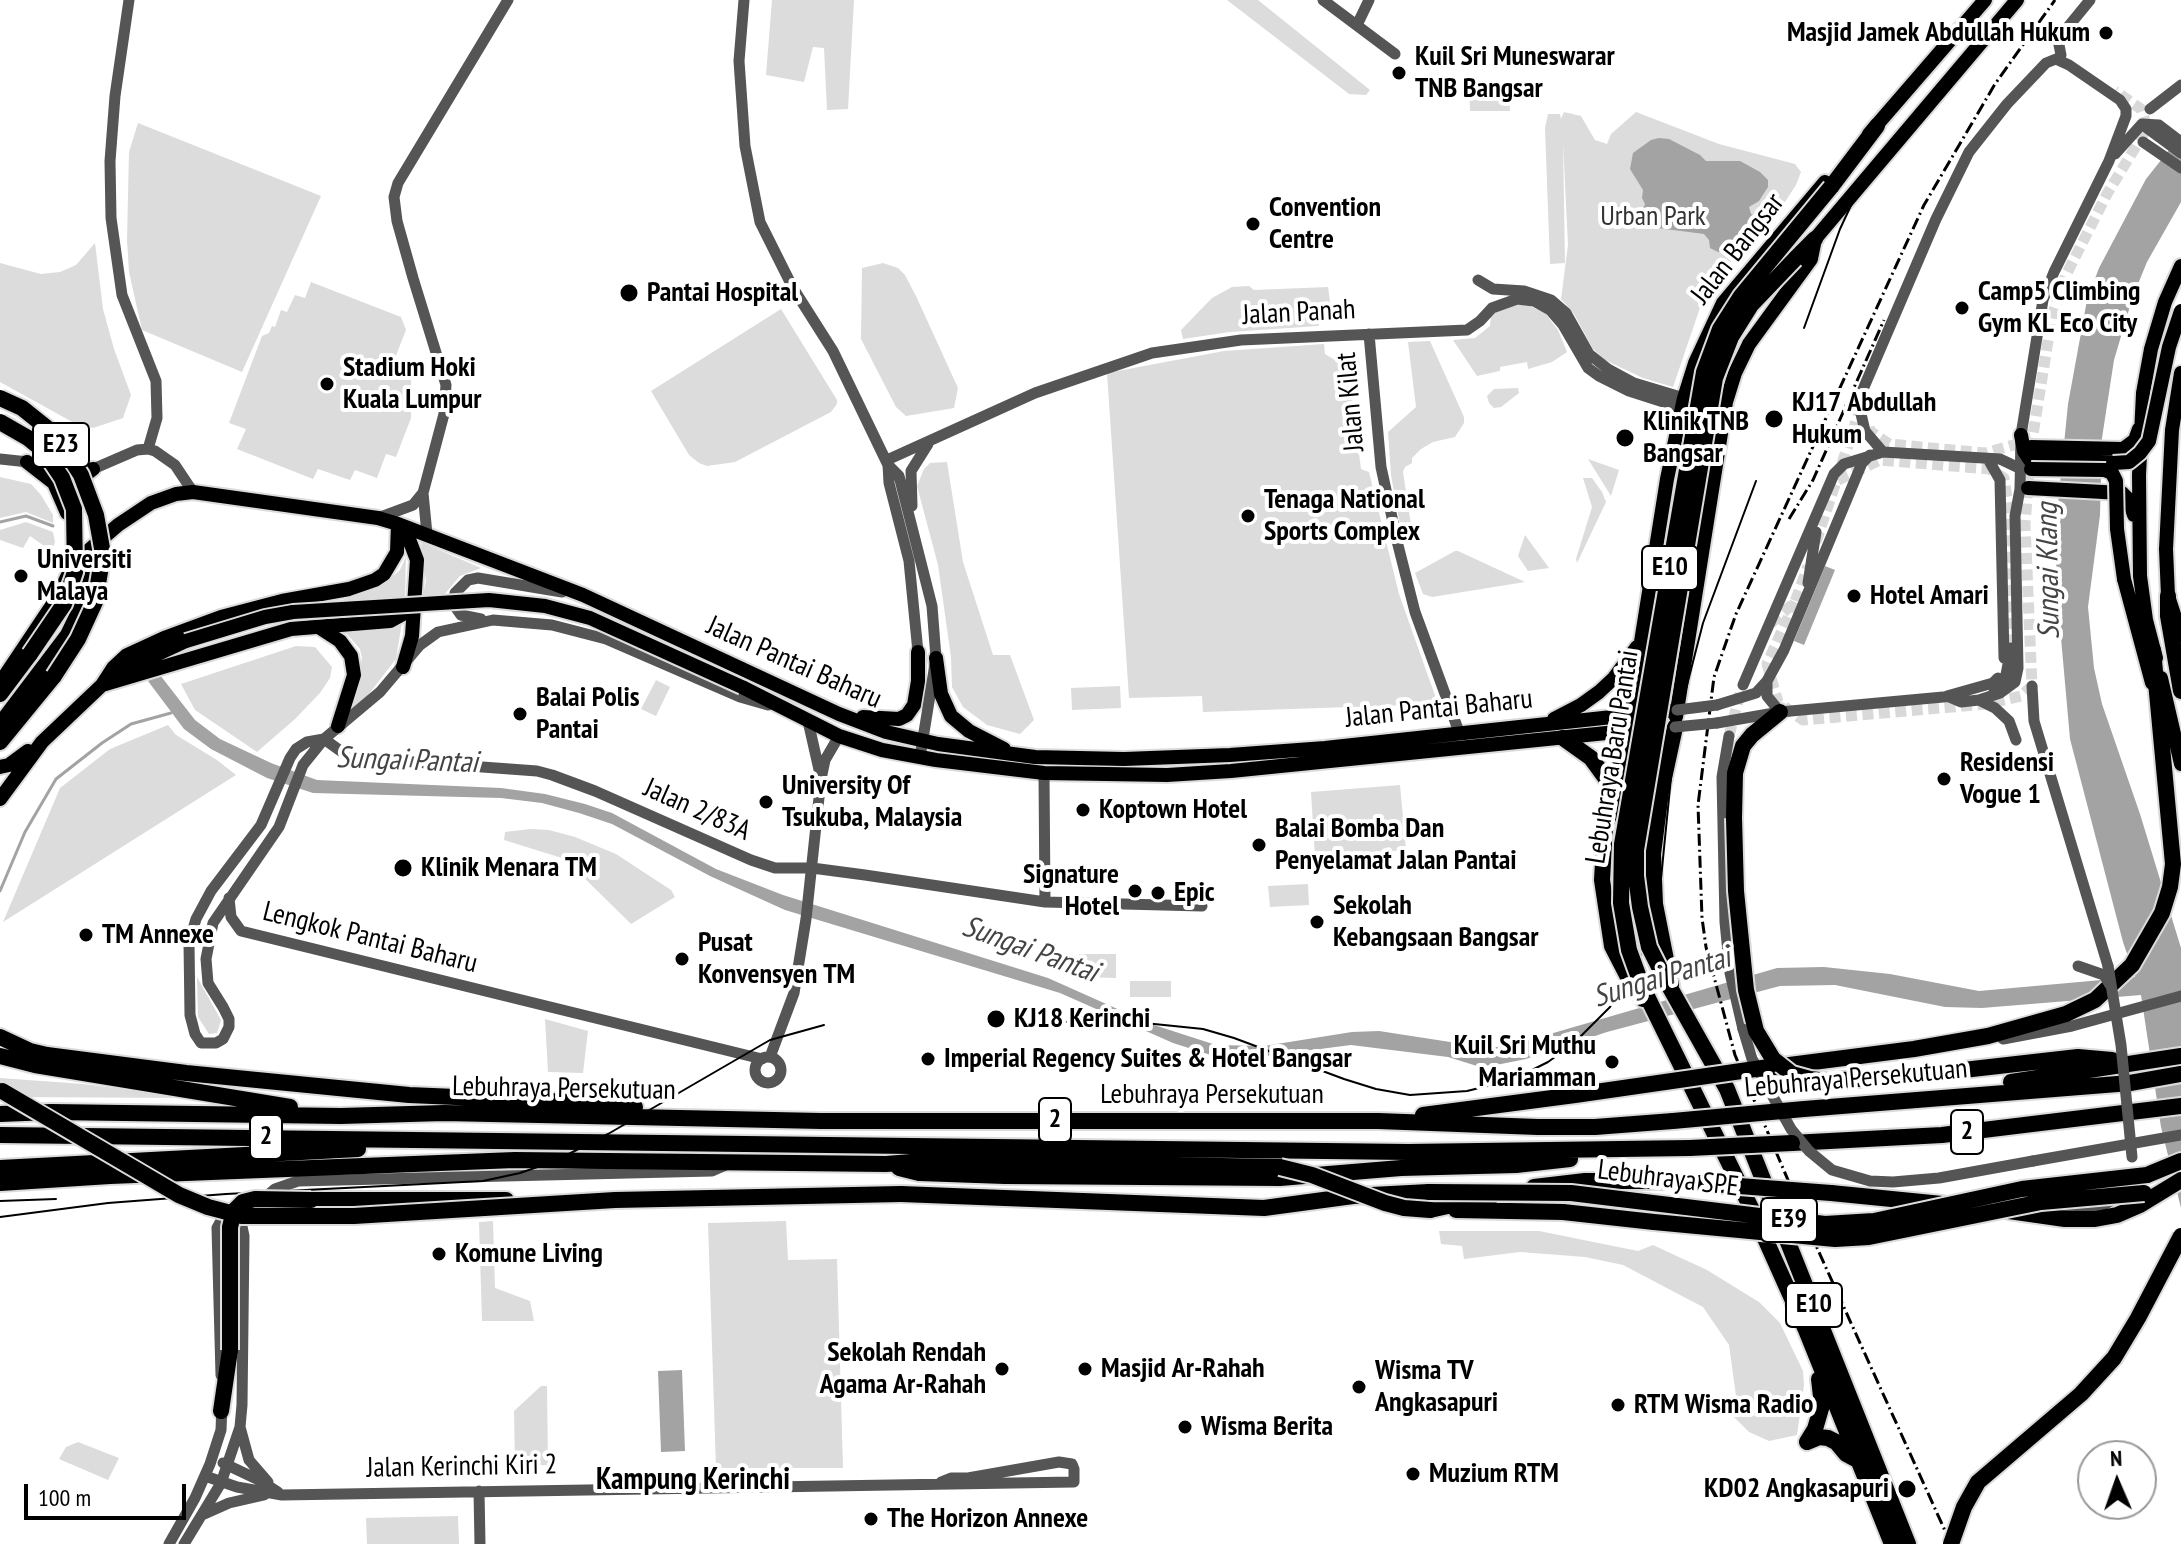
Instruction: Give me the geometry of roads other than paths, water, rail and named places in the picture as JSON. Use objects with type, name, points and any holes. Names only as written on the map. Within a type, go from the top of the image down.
[{"type":"highway","name":"Lebuhraya Baru Pantai","points":[[1877,126],[1741,296],[1720,329],[1704,372],[1622,854],[1621,903],[1629,950],[1657,1020],[1705,1111],[1806,1330],[1892,1544]]},
{"type":"highway","name":"Lebuhraya Baru Pantai","points":[[1815,239],[1751,305],[1731,337],[1715,378],[1636,850],[1636,876],[1649,947],[1685,1019],[1727,1089],[1908,1544]]},
{"type":"highway","name":"E23","points":[[0,398],[22,408],[65,450],[81,475],[96,515]]},
{"type":"highway","name":"E23","points":[[0,422],[44,451],[62,478],[74,509],[76,533],[75,572],[64,604],[0,694]]},
{"type":"highway","points":[[0,725],[68,635],[84,602],[94,574],[96,515]]},
{"type":"highway","points":[[0,742],[54,676],[88,619],[99,586],[103,554],[96,515]]},
{"type":"highway","points":[[2168,596],[2176,636],[2181,691]]},
{"type":"highway","points":[[1378,1121],[1914,1049],[2069,1020],[2132,965],[2162,913],[2170,887],[2173,864],[2153,650]]},
{"type":"highway","points":[[1780,712],[1743,746],[1735,773],[1728,819],[1746,990],[1756,1031],[1773,1059],[1792,1074],[1828,1081],[1928,1074],[2078,1057],[2145,1062]]},
{"type":"highway","points":[[1673,993],[1655,904],[1653,854],[1661,792],[1676,718]]},
{"type":"highway","points":[[1628,723],[1605,826],[1602,880],[1612,946],[1657,1020]]},
{"type":"highway","points":[[1563,738],[1591,758],[1615,791]]},
{"type":"highway","points":[[1615,791],[1625,768],[1644,762],[1658,771],[1661,792]]},
{"type":"highway","points":[[0,1037],[30,1051],[86,1061],[409,1095],[595,1103],[732,1118]]},
{"type":"highway","points":[[0,1056],[35,1065],[341,1116]]},
{"type":"highway","points":[[1959,1095],[2011,1082],[2181,1056]]},
{"type":"highway","name":"Lebuhraya Persekutuan","points":[[0,1114],[341,1116],[444,1113],[732,1118],[1378,1121],[1595,1127],[2130,1083],[2181,1074]]},
{"type":"highway","points":[[1,1090],[179,1195],[242,1216],[354,1216],[615,1200]]},
{"type":"highway","name":"Lebuhraya Persekutuan","points":[[0,1135],[1392,1152],[1668,1149],[1942,1135],[2181,1106]]},
{"type":"highway","points":[[0,1170],[531,1141]]},
{"type":"highway","points":[[819,1147],[864,1156],[1005,1164]]},
{"type":"highway","points":[[886,1164],[919,1173],[1280,1178],[1401,1168],[1516,1165],[1668,1149]]},
{"type":"highway","points":[[0,1183],[515,1160],[886,1164],[924,1161],[1280,1167],[1312,1175],[1385,1203],[1430,1210],[1523,1189],[1570,1183],[1672,1181]]},
{"type":"highway","name":"Lebuhraya SPE","points":[[615,1200],[901,1194],[1264,1208],[1353,1196],[1429,1192],[1571,1193],[1825,1224],[1874,1221],[2022,1189],[2147,1175],[2181,1161]]},
{"type":"highway","points":[[1516,1165],[2029,1213],[2065,1219],[2117,1215],[2171,1189],[2181,1178]]},
{"type":"highway","name":"Lebuhraya SPE","points":[[1430,1210],[1563,1212],[1835,1239],[1869,1237],[2041,1202],[2144,1193],[2181,1178]]},
{"type":"highway","points":[[221,1411],[230,1350],[230,1227],[234,1211],[243,1202],[255,1199],[615,1200]]},
{"type":"highway","points":[[1951,1544],[1964,1507],[1978,1482],[2081,1394],[2114,1358],[2181,1236]]},
{"type":"highway","points":[[1806,1330],[1822,1401],[1815,1429],[1807,1442],[1819,1437],[1831,1439],[1846,1454],[1861,1462]]},
{"type":"main road","name":"Jalan Bangsar","points":[[1628,723],[1639,643],[1683,403],[1707,333],[1723,303],[1985,0]]},
{"type":"main road","name":"Jalan Bangsar","points":[[1676,718],[1730,388],[1749,344],[1811,259],[1815,239],[2017,0]]},
{"type":"main road","points":[[2181,266],[2165,302],[2151,349],[2143,393],[2138,531],[2143,599],[2181,764]]},
{"type":"main road","points":[[2031,458],[2113,463],[2129,462],[2140,453],[2149,441],[2169,347],[2181,311]]},
{"type":"main road","points":[[2168,596],[2167,500],[2172,430],[2181,373]]},
{"type":"main road","points":[[2031,458],[2123,449],[2135,440],[2141,421]]},
{"type":"main road","points":[[2021,435],[2027,458],[2112,473],[2116,481],[2117,529],[2124,579],[2159,707]]},
{"type":"main road","points":[[27,462],[54,483],[66,507],[67,577]]},
{"type":"main road","points":[[66,507],[80,479],[93,469]]},
{"type":"main road","points":[[2028,488],[2122,493],[2129,500],[2138,531]]},
{"type":"main road","name":"Jalan Pantai Baharu","points":[[0,683],[57,598],[67,577],[89,550],[151,503],[193,492],[378,518],[398,524],[583,595],[839,714],[886,732],[924,741],[1012,754],[1124,759],[1325,748],[1543,723],[1628,723],[1676,718]]},
{"type":"main road","points":[[398,524],[407,534],[417,560],[411,644],[403,667]]},
{"type":"main road","points":[[102,685],[113,668],[127,655],[164,638],[221,617],[282,601],[349,589],[375,580],[384,574],[397,552],[398,524]]},
{"type":"main road","points":[[102,685],[291,629],[390,621],[410,610],[415,598]]},
{"type":"main road","name":"Jalan Pantai Baharu","points":[[0,799],[42,742],[102,685],[132,666],[186,641],[265,617],[293,612],[489,600],[545,606],[590,618],[742,687],[839,736],[882,750],[1044,773],[1167,775],[1231,771],[1563,738],[1628,723]]},
{"type":"main road","points":[[317,626],[332,633],[351,656],[354,675],[338,726]]},
{"type":"main road","points":[[1543,723],[1581,705],[1599,692],[1628,661],[1639,643]]},
{"type":"main road","points":[[839,714],[879,720],[899,719],[907,715],[914,705],[918,652]]},
{"type":"main road","points":[[936,658],[941,694],[951,716],[969,731],[1012,754]]},
{"type":"main road","points":[[1636,667],[1641,684],[1656,692],[1672,688],[1683,673]]},
{"type":"main road","points":[[0,767],[9,765],[42,742]]},
{"type":"street","points":[[129,0],[115,96],[110,161],[111,218],[122,295],[156,381],[157,418],[148,449]]},
{"type":"street","points":[[427,534],[423,493],[444,414],[446,385],[394,210],[394,197],[398,183],[508,0]]},
{"type":"street","points":[[744,0],[739,61],[745,146],[760,222],[793,288],[833,351],[888,462],[899,476],[932,606],[936,658],[920,757]]},
{"type":"street","points":[[1323,0],[1395,54]]},
{"type":"street","points":[[1357,25],[1369,0]]},
{"type":"street","points":[[2061,55],[2059,45],[2063,33],[2090,0]]},
{"type":"street","points":[[1883,452],[1865,431],[1858,401],[1936,219],[1969,152],[2007,104],[2046,63],[2056,59],[2120,100],[2126,109],[2109,161],[2043,300],[2021,435],[2012,451],[1994,459]]},
{"type":"street","points":[[2150,109],[2181,85]]},
{"type":"street","points":[[2109,161],[2142,124],[2181,168]]},
{"type":"street","points":[[2150,134],[2181,142]]},
{"type":"street","points":[[2150,134],[2181,153]]},
{"type":"street","name":"Jalan Panah","points":[[1478,280],[1493,289],[1533,293],[1560,307],[1580,357],[1599,376],[1629,391],[1683,403]]},
{"type":"street","name":"Jalan Panah","points":[[888,462],[1035,393],[1152,353],[1221,342],[1467,330],[1492,308],[1517,299],[1542,305],[1566,323]]},
{"type":"street","name":"Jalan Kilat","points":[[1369,334],[1378,441],[1386,491],[1411,599],[1459,732]]},
{"type":"street","points":[[915,538],[911,471],[931,442]]},
{"type":"street","points":[[0,459],[93,469],[137,450],[148,449],[175,465],[193,492]]},
{"type":"street","points":[[1743,685],[1834,474],[1844,464],[1883,452],[1994,459],[2031,458],[2015,516],[2018,668],[2011,686],[2000,693],[1961,702],[1947,696]]},
{"type":"street","points":[[1676,718],[1745,698],[1756,693],[1767,681],[1777,665],[1862,463],[1871,455]]},
{"type":"street","points":[[1947,696],[1993,683],[2004,664],[2000,480],[1994,459]]},
{"type":"street","points":[[888,462],[889,483],[909,561],[918,652]]},
{"type":"street","points":[[378,518],[407,509],[423,493]]},
{"type":"street","points":[[1807,595],[1816,532]]},
{"type":"street","points":[[583,595],[478,578],[460,585],[455,593],[456,608],[461,615],[552,625],[606,639],[740,697],[783,708]]},
{"type":"street","name":"Lengkok Pantai Baharu","points":[[493,620],[438,632],[420,645],[380,692],[324,739],[303,765],[279,827],[229,898],[231,917],[241,931],[766,1058],[794,993],[812,868]]},
{"type":"street","points":[[1676,718],[1717,723],[1780,712],[1982,693],[2000,686],[2008,672],[2011,648]]},
{"type":"street","points":[[1767,681],[1767,696],[1780,712]]},
{"type":"street","points":[[2029,1213],[2073,1211],[2112,1201],[2127,1186],[2132,1157],[2108,966],[2034,721],[2032,686]]},
{"type":"street","points":[[1979,700],[1995,708],[2009,721],[2016,740]]},
{"type":"street","points":[[808,721],[821,779]]},
{"type":"street","points":[[812,868],[821,779],[825,760],[839,736]]},
{"type":"street","points":[[1729,736],[1722,777],[1728,819],[1729,960],[1752,1059],[1791,1129],[1809,1151],[1832,1170],[1870,1181],[1939,1178],[2181,1135]]},
{"type":"street","points":[[229,898],[213,923],[206,959],[208,983],[229,1019],[229,1027],[223,1039],[216,1043],[201,1043],[190,1015],[189,943],[196,919],[211,891],[261,825],[290,758],[302,745],[324,739]]},
{"type":"street","name":"Jalan 2/83A","points":[[324,739],[342,752],[359,758],[537,771],[552,775],[775,868],[812,868],[1045,902],[1202,906]]},
{"type":"street","points":[[1044,773],[1045,902]]},
{"type":"street","points":[[2078,966],[2104,975],[2112,989]]},
{"type":"street","points":[[2069,1020],[2181,996]]},
{"type":"street","points":[[244,1236],[253,1213],[266,1196],[298,1181],[712,1171],[732,1163]]},
{"type":"street","points":[[104,1176],[168,1186],[197,1202],[217,1228]]},
{"type":"street","points":[[169,1544],[205,1476],[221,1430],[217,1228],[222,1219],[235,1216],[241,1222],[244,1236],[240,1427],[221,1483],[184,1544]]},
{"type":"street","points":[[240,1427],[249,1460],[276,1492]]},
{"type":"street","points":[[212,1459],[276,1492]]},
{"type":"street","name":"Jalan Kerinchi Kiri 2","points":[[276,1492],[1074,1482],[1072,1464],[1059,1462],[941,1482]]},
{"type":"street","points":[[205,1476],[221,1483],[276,1492]]},
{"type":"street","points":[[479,1491],[480,1544]]},
{"type":"street","points":[[202,1515],[229,1503],[276,1492]]},
{"type":"waterway","name":"Sungai Pantai","points":[[0,522],[26,516],[53,526]]},
{"type":"waterway","points":[[0,891],[25,832],[56,779],[131,724],[171,713]]},
{"type":"tunnel","points":[[1795,602],[1767,664],[1778,702],[1803,720],[1986,704],[2021,696],[2032,686],[2025,524],[2031,447],[2052,316],[2066,275],[2107,194],[2147,128],[2141,109],[2115,91]]},
{"type":"tunnel","points":[[1816,542],[1861,406]]},
{"type":"tunnel","points":[[1869,427],[1870,431],[1889,444],[1985,453],[2024,442],[2026,436]]},
{"type":"tunnel","points":[[1838,480],[1880,460],[1989,469],[2004,478],[2008,505],[2011,648]]},
{"type":"tunnel","points":[[1771,623],[1795,602],[1808,566]]},
{"type":"tunnel","points":[[1729,736],[1741,690]]},
{"type":"tram line","points":[[1804,328],[1840,229],[1874,167],[2010,0]]},
{"type":"tram line","points":[[1058,1022],[1125,1021],[1203,1029],[1344,1079],[1410,1095],[1467,1091],[1512,1080],[1548,1062],[1573,1044],[1610,1007],[1636,967],[1650,930],[1660,889],[1674,747],[1686,689],[1703,623],[1756,481]]},
{"type":"tram line","points":[[0,1217],[108,1203],[226,1194],[483,1181],[520,1173],[555,1161],[608,1134],[770,1040],[824,1025]]},
{"type":"tram line","points":[[0,1201],[56,1199]]},
{"type":"railway","points":[[1951,1544],[1813,1239],[1735,1055],[1706,947],[1698,805],[1714,677],[1736,614],[1924,205],[1995,84],[2055,0]]},
{"type":"railway","points":[[1789,519],[1813,480],[1884,320]]},
{"type":"place","name":"Masjid Jamek Abdullah Hukum","points":[[2106,33]]},
{"type":"place","name":"Kuil Sri Muneswarar TNB Bangsar","points":[[1399,73]]},
{"type":"place","name":"Convention Centre","points":[[1253,224]]},
{"type":"place","name":"Pantai Hospital","points":[[629,293]]},
{"type":"place","name":"Camp5 Climbing Gym KL Eco City","points":[[1962,308]]},
{"type":"place","name":"Stadium Hoki Kuala Lumpur","points":[[327,384]]},
{"type":"place","name":"KJ17 Abdullah Hukum","points":[[1774,419]]},
{"type":"place","name":"Klinik TNB Bangsar","points":[[1625,438]]},
{"type":"place","name":"Tenaga National Sports Complex","points":[[1248,516]]},
{"type":"place","name":"Universiti Malaya","points":[[21,576]]},
{"type":"place","name":"Hotel Amari","points":[[1854,596]]},
{"type":"place","name":"Balai Polis Pantai","points":[[520,714]]},
{"type":"place","name":"Residensi Vogue 1","points":[[1944,779]]},
{"type":"place","name":"University Of Tsukuba, Malaysia","points":[[766,802]]},
{"type":"place","name":"Koptown Hotel","points":[[1083,810]]},
{"type":"place","name":"Balai Bomba Dan Penyelamat Jalan Pantai","points":[[1259,845]]},
{"type":"place","name":"Klinik Menara TM","points":[[403,868]]},
{"type":"place","name":"Signature Hotel","points":[[1135,891]]},
{"type":"place","name":"Epic","points":[[1158,893]]},
{"type":"place","name":"Sekolah Kebangsaan Bangsar","points":[[1317,922]]},
{"type":"place","name":"TM Annexe","points":[[86,935]]},
{"type":"place","name":"Pusat Konvensyen TM","points":[[682,959]]},
{"type":"place","name":"KJ18 Kerinchi","points":[[996,1019]]},
{"type":"place","name":"Imperial Regency Suites & Hotel Bangsar","points":[[928,1059]]},
{"type":"place","name":"Kuil Sri Muthu Mariamman","points":[[1612,1062]]},
{"type":"place","name":"Komune Living","points":[[439,1254]]},
{"type":"place","name":"Sekolah Rendah Agama Ar-Rahah","points":[[1002,1369]]},
{"type":"place","name":"Masjid Ar-Rahah","points":[[1085,1369]]},
{"type":"place","name":"Wisma TV Angkasapuri","points":[[1359,1387]]},
{"type":"place","name":"RTM Wisma Radio","points":[[1618,1405]]},
{"type":"place","name":"Wisma Berita","points":[[1185,1427]]},
{"type":"place","name":"Muzium RTM","points":[[1413,1474]]},
{"type":"place","name":"KD02 Angkasapuri","points":[[1907,1489]]},
{"type":"place","name":"The Horizon Annexe","points":[[871,1519]]},
{"type":"district","name":"Kampung Kerinchi","points":[[693,1480]]},
{"type":"park label","name":"Urban Park","points":[[1653,217]]},
{"type":"water label","name":"Sungai Klang","points":[[2049,571]]}]
